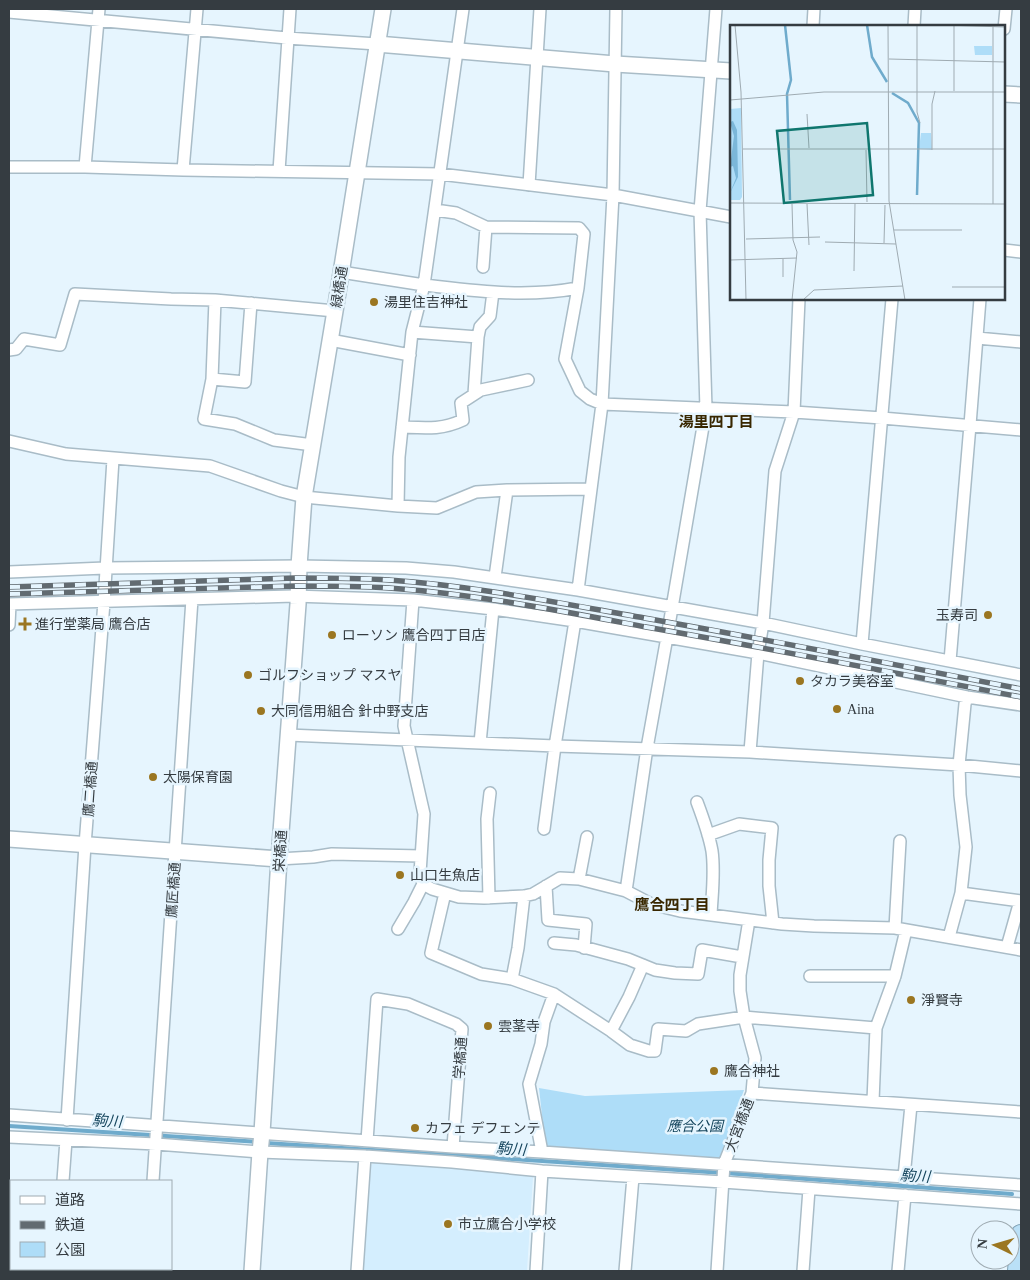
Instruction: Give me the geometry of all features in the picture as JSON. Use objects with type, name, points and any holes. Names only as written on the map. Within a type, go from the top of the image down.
[{"type":"highway","points":[[1018,1271],[1021,1236]]},
{"type":"street","points":[[183,170],[197,9]]},
{"type":"street","points":[[279,171],[290,9]]},
{"type":"street","name":"緑橋通","points":[[299,566],[304,497],[383,9]]},
{"type":"street","points":[[398,506],[399,457],[412,332],[424,285],[463,9]]},
{"type":"street","points":[[529,185],[540,9]]},
{"type":"street","points":[[578,590],[602,404],[613,195],[616,9]]},
{"type":"street","points":[[626,891],[647,748],[706,408],[700,211],[716,9]]},
{"type":"street","points":[[813,25],[814,9]]},
{"type":"street","points":[[914,25],[915,9]]},
{"type":"street","points":[[1004,25],[1006,9]]},
{"type":"street","points":[[9,12],[99,14],[195,29],[288,38],[615,64],[730,71]]},
{"type":"street","points":[[85,167],[99,14]]},
{"type":"street","points":[[1005,94],[1021,94]]},
{"type":"street","points":[[9,167],[440,174],[613,195],[730,218]]},
{"type":"street","points":[[435,210],[456,213],[486,227],[579,228],[584,234],[578,288],[564,359],[580,391],[590,399],[602,404],[794,412],[1021,430]]},
{"type":"street","points":[[483,266],[486,227]]},
{"type":"street","points":[[1005,250],[1021,252]]},
{"type":"street","points":[[341,272],[424,285],[493,292],[533,294],[578,288]]},
{"type":"street","points":[[474,394],[478,337],[480,327],[490,316],[493,292]]},
{"type":"street","points":[[9,350],[16,349],[24,339],[60,345],[75,294],[251,302],[335,312]]},
{"type":"street","points":[[216,300],[212,379],[204,419],[235,424],[274,440],[312,444]]},
{"type":"street","points":[[750,752],[775,472],[794,412],[799,300]]},
{"type":"street","points":[[862,644],[892,300]]},
{"type":"street","points":[[950,662],[980,300]]},
{"type":"street","points":[[212,379],[245,382],[251,302]]},
{"type":"street","points":[[412,332],[478,337]]},
{"type":"street","points":[[977,338],[1021,342]]},
{"type":"street","points":[[330,340],[410,355]]},
{"type":"street","points":[[402,428],[442,428],[455,424],[463,420],[461,403],[474,394],[481,390],[528,380]]},
{"type":"street","points":[[9,441],[66,454],[210,466],[281,491],[304,497],[398,506],[437,508],[476,492],[591,490]]},
{"type":"street","name":"鷹二橋通","points":[[67,1120],[113,459]]},
{"type":"street","points":[[495,577],[507,490]]},
{"type":"street","points":[[9,572],[105,568],[299,566],[406,568],[454,572],[578,590],[763,623],[1021,675]]},
{"type":"street","name":"栄橋通","points":[[252,1271],[279,859],[299,596],[299,566]]},
{"type":"street","points":[[9,625],[10,604],[299,596],[413,600],[575,621],[758,653],[967,696],[1021,705]]},
{"type":"street","name":"鷹匠橋通","points":[[153,1180],[192,599]]},
{"type":"street","points":[[398,929],[423,884],[420,873],[424,814],[404,726],[413,600]]},
{"type":"street","points":[[480,743],[493,609]]},
{"type":"street","points":[[544,829],[575,621]]},
{"type":"street","points":[[949,937],[961,893],[966,847],[960,795],[960,765],[967,696]]},
{"type":"street","points":[[288,735],[750,752],[960,765],[1021,771]]},
{"type":"street","points":[[489,898],[487,819],[490,793]]},
{"type":"street","points":[[697,802],[712,852],[711,915]]},
{"type":"street","points":[[708,836],[739,824],[772,828],[769,886],[773,923]]},
{"type":"street","points":[[579,879],[587,837]]},
{"type":"street","points":[[9,839],[279,859],[332,854],[421,856]]},
{"type":"street","points":[[873,1101],[876,1028],[895,976],[901,929],[900,841]]},
{"type":"street","points":[[423,884],[432,889],[458,897],[489,898],[524,896],[533,894],[560,878],[579,879],[626,891],[651,904],[680,911],[773,923],[901,929],[1021,950]]},
{"type":"street","points":[[546,886],[548,920],[586,924],[584,948]]},
{"type":"street","points":[[445,893],[431,952],[481,974],[512,979],[554,994],[630,1045],[649,1051],[655,1051],[658,1029],[686,1031],[698,1024],[744,1017],[876,1028]]},
{"type":"street","points":[[961,893],[1021,901],[1007,947]]},
{"type":"street","points":[[512,979],[518,948],[524,896]]},
{"type":"street","name":"大宮橋通","points":[[717,1271],[723,1173],[752,1093],[755,1058],[744,1017],[740,991],[742,957],[749,920]]},
{"type":"street","points":[[554,942],[576,945],[655,970],[675,973],[698,974],[702,950],[742,957]]},
{"type":"street","points":[[611,1031],[643,965]]},
{"type":"street","points":[[810,976],[895,976]]},
{"type":"street","points":[[542,1152],[529,1084],[541,1044],[544,1022],[554,994]]},
{"type":"street","name":"学橋通","points":[[367,1141],[377,999],[408,1004],[456,1024],[462,1029],[453,1148]]},
{"type":"street","points":[[752,1093],[1021,1112]]},
{"type":"street","points":[[904,1177],[911,1104]]},
{"type":"street","points":[[9,1115],[156,1127],[364,1156],[542,1171],[633,1177],[723,1173],[904,1177],[1021,1185]]},
{"type":"street","points":[[9,1137],[156,1143],[367,1141],[453,1148],[542,1152],[723,1173],[809,1189],[905,1194],[1021,1204]]},
{"type":"street","points":[[63,1180],[66,1140]]},
{"type":"street","points":[[357,1271],[364,1156]]},
{"type":"street","points":[[536,1271],[542,1171]]},
{"type":"street","points":[[626,1271],[633,1177]]},
{"type":"street","points":[[803,1271],[809,1189]]},
{"type":"street","points":[[898,1271],[905,1194]]},
{"type":"shaded area","name":"市立鷹合小学校","points":[[374,1162],[531,1174],[533,1177],[527,1271],[362,1271],[370,1166]]},
{"type":"green space","name":"應合公園","points":[[539,1088],[585,1096],[744,1090],[720,1157],[715,1161],[550,1148],[545,1143]]},
{"type":"waterway","name":"駒川","points":[[9,1126],[259,1142]]},
{"type":"waterway","name":"駒川","points":[[266,1143],[1012,1194]]},
{"type":"railway","points":[[9,587],[295,578],[365,579],[422,583],[488,591],[553,602],[789,644],[1021,689]]},
{"type":"railway","points":[[9,594],[295,586],[389,588],[454,594],[550,609],[787,652],[1021,697]]},
{"type":"place","name":"湯里住吉神社","points":[[374,302]]},
{"type":"place","name":"玉寿司","points":[[988,615]]},
{"type":"place","name":"進行堂薬局 鷹合店","points":[[25,624]]},
{"type":"place","name":"ローソン 鷹合四丁目店","points":[[332,635]]},
{"type":"place","name":"ゴルフショップ マスヤ","points":[[248,675]]},
{"type":"place","name":"タカラ美容室","points":[[800,681]]},
{"type":"place","name":"Aina","points":[[837,709]]},
{"type":"place","name":"大同信用組合 針中野支店","points":[[261,711]]},
{"type":"place","name":"太陽保育園","points":[[153,777]]},
{"type":"place","name":"山口生魚店","points":[[400,875]]},
{"type":"place","name":"淨賢寺","points":[[911,1000]]},
{"type":"place","name":"雲茎寺","points":[[488,1026]]},
{"type":"place","name":"鷹合神社","points":[[714,1071]]},
{"type":"place","name":"カフェ デフェンテ","points":[[415,1128]]},
{"type":"place","name":"市立鷹合小学校","points":[[448,1224]]},
{"type":"district","name":"湯里四丁目","points":[[716,422]]},
{"type":"district","name":"鷹合四丁目","points":[[672,905]]}]
